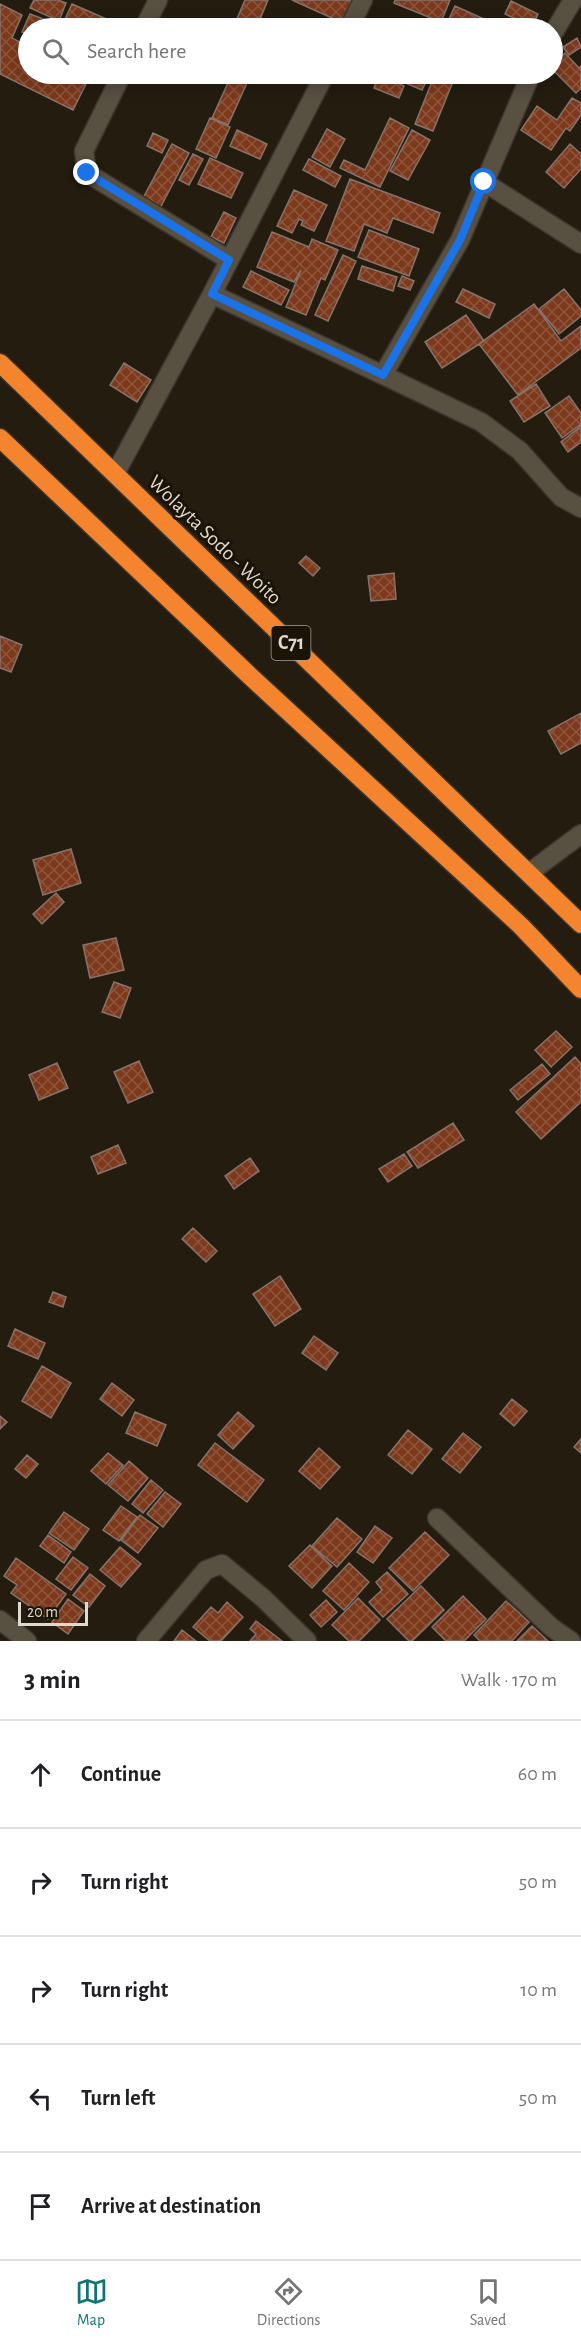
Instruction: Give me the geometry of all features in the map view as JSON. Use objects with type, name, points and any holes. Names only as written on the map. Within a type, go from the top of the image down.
[{"type":"highway","name":"Wolayta Sodo - Woito","points":[[0,363],[581,924]]},
{"type":"highway","name":"C71","points":[[0,438],[251,676],[521,926],[581,989]]},
{"type":"street","points":[[149,18],[158,0]]},
{"type":"street","points":[[354,18],[363,0]]},
{"type":"street","points":[[562,18],[573,0]]},
{"type":"street","points":[[117,84],[84,151],[87,173],[229,260]]},
{"type":"street","points":[[115,474],[212,294],[320,84]]},
{"type":"street","points":[[383,375],[460,240],[527,84]]},
{"type":"street","points":[[484,182],[581,244]]},
{"type":"street","points":[[212,294],[482,422],[520,451],[561,497],[581,508]]},
{"type":"street","points":[[529,873],[581,834]]},
{"type":"street","points":[[437,1518],[551,1627],[571,1641]]},
{"type":"street","points":[[146,1641],[206,1570],[222,1564],[263,1598],[307,1641]]},
{"type":"street","points":[[0,1620],[27,1641]]},
{"type":"building","points":[[34,0],[58,0],[66,3],[60,18],[52,18],[30,8]]},
{"type":"building","points":[[245,0],[268,0],[260,18],[237,18]]},
{"type":"building","points":[[292,0],[354,0],[345,18],[332,18]]},
{"type":"building","points":[[395,0],[450,0],[443,18],[431,18],[394,3]]},
{"type":"building","points":[[511,1],[538,14],[536,18],[514,18],[505,14]]},
{"type":"building","points":[[0,4],[22,15],[18,18],[12,38],[18,41],[18,83],[0,74]]},
{"type":"building","points":[[72,4],[104,18],[65,18]]},
{"type":"building","points":[[455,6],[482,18],[449,18]]},
{"type":"building","points":[[30,14],[41,18],[28,18]]},
{"type":"building","points":[[577,38],[581,47],[569,55],[563,47]]},
{"type":"building","points":[[565,53],[579,68],[581,66],[581,88],[576,93],[563,80],[563,55]]},
{"type":"building","points":[[20,84],[86,84],[73,110]]},
{"type":"building","points":[[227,84],[246,84],[228,125],[212,118]]},
{"type":"building","points":[[376,84],[404,86],[399,98],[374,88]]},
{"type":"building","points":[[408,84],[425,84],[422,90]]},
{"type":"building","points":[[431,84],[452,84],[433,131],[415,124]]},
{"type":"building","points":[[572,98],[581,103],[581,115],[570,131],[566,128],[551,150],[521,130],[537,106],[557,120]]},
{"type":"building","points":[[210,118],[230,127],[216,158],[196,149]]},
{"type":"building","points":[[390,118],[409,128],[380,187],[340,168],[344,160],[365,170]]},
{"type":"building","points":[[327,129],[345,139],[330,167],[312,157]]},
{"type":"building","points":[[237,130],[267,144],[260,159],[230,146]]},
{"type":"building","points":[[412,130],[430,140],[408,180],[390,171]]},
{"type":"building","points":[[153,133],[168,140],[162,153],[147,146]]},
{"type":"building","points":[[172,144],[189,153],[159,210],[142,200]]},
{"type":"building","points":[[570,144],[581,154],[581,169],[564,188],[546,172]]},
{"type":"building","points":[[193,154],[203,159],[189,185],[179,180]]},
{"type":"building","points":[[210,158],[243,173],[231,198],[198,184]]},
{"type":"building","points":[[309,159],[341,176],[335,187],[303,170]]},
{"type":"building","points":[[350,179],[440,213],[433,233],[393,218],[387,233],[364,224],[354,251],[326,241]]},
{"type":"building","points":[[294,190],[327,205],[314,231],[301,225],[303,221],[299,219],[292,233],[277,226]]},
{"type":"building","points":[[224,212],[236,218],[224,243],[211,237]]},
{"type":"building","points":[[369,230],[419,249],[409,276],[358,257]]},
{"type":"building","points":[[272,232],[309,247],[312,239],[338,250],[325,280],[321,278],[306,315],[286,307],[301,270],[294,282],[257,267]]},
{"type":"building","points":[[343,255],[356,261],[328,321],[315,315]]},
{"type":"building","points":[[362,266],[397,277],[393,291],[358,279]]},
{"type":"building","points":[[251,271],[289,290],[281,305],[243,287]]},
{"type":"building","points":[[402,276],[414,281],[410,290],[398,286]]},
{"type":"building","points":[[463,289],[495,304],[489,318],[456,302]]},
{"type":"building","points":[[564,289],[581,310],[581,316],[559,334],[539,309]]},
{"type":"building","points":[[534,304],[561,341],[581,326],[581,348],[518,395],[479,344]]},
{"type":"building","points":[[466,315],[484,341],[442,368],[425,342]]},
{"type":"building","points":[[124,363],[151,380],[137,402],[110,385]]},
{"type":"building","points":[[536,384],[550,406],[524,422],[510,401]]},
{"type":"building","points":[[569,396],[581,413],[581,424],[562,438],[545,413]]},
{"type":"building","points":[[581,426],[581,442],[568,452],[561,442]]},
{"type":"building","points":[[306,556],[320,568],[313,576],[299,563]]},
{"type":"building","points":[[394,573],[396,599],[371,601],[368,576]]},
{"type":"building","points":[[0,636],[22,645],[11,672],[0,668]]},
{"type":"building","points":[[581,713],[581,743],[561,754],[548,731]]},
{"type":"building","points":[[71,849],[81,883],[43,895],[33,860]]},
{"type":"building","points":[[56,893],[64,902],[42,924],[33,914]]},
{"type":"building","points":[[116,938],[124,970],[90,978],[83,945]]},
{"type":"building","points":[[114,982],[131,988],[120,1018],[102,1012]]},
{"type":"building","points":[[556,1031],[572,1047],[551,1067],[535,1050]]},
{"type":"building","points":[[575,1057],[581,1064],[581,1102],[541,1139],[516,1112]]},
{"type":"building","points":[[139,1061],[153,1092],[128,1103],[114,1072]]},
{"type":"building","points":[[57,1063],[68,1088],[39,1100],[29,1075]]},
{"type":"building","points":[[542,1064],[550,1074],[518,1100],[510,1090]]},
{"type":"building","points":[[453,1123],[464,1140],[418,1168],[407,1152]]},
{"type":"building","points":[[118,1145],[126,1163],[98,1174],[91,1157]]},
{"type":"building","points":[[404,1154],[412,1166],[388,1182],[379,1169]]},
{"type":"building","points":[[250,1158],[259,1171],[234,1189],[225,1176]]},
{"type":"building","points":[[193,1228],[217,1251],[206,1262],[182,1239]]},
{"type":"building","points":[[280,1276],[301,1309],[275,1326],[253,1294]]},
{"type":"building","points":[[53,1292],[66,1297],[63,1307],[49,1302]]},
{"type":"building","points":[[15,1329],[45,1343],[38,1359],[8,1346]]},
{"type":"building","points":[[314,1336],[338,1353],[326,1370],[302,1353]]},
{"type":"building","points":[[42,1366],[71,1383],[51,1418],[22,1401]]},
{"type":"building","points":[[112,1383],[134,1400],[122,1416],[100,1399]]},
{"type":"building","points":[[512,1399],[527,1411],[514,1426],[500,1414]]},
{"type":"building","points":[[135,1412],[166,1425],[157,1446],[126,1433]]},
{"type":"building","points":[[238,1412],[254,1426],[233,1449],[218,1435]]},
{"type":"building","points":[[0,1416],[7,1422],[0,1429]]},
{"type":"building","points":[[408,1430],[432,1449],[412,1474],[388,1455]]},
{"type":"building","points":[[463,1433],[481,1447],[460,1473],[442,1459]]},
{"type":"building","points":[[581,1439],[581,1453],[574,1447]]},
{"type":"building","points":[[215,1443],[264,1480],[247,1502],[198,1465]]},
{"type":"building","points":[[319,1448],[340,1467],[320,1489],[299,1471]]},
{"type":"building","points":[[108,1453],[123,1465],[106,1484],[91,1471]]},
{"type":"building","points":[[27,1455],[38,1464],[26,1478],[15,1469]]},
{"type":"building","points":[[129,1461],[148,1478],[128,1501],[108,1485]]},
{"type":"building","points":[[151,1480],[163,1490],[143,1513],[132,1504]]},
{"type":"building","points":[[165,1492],[181,1504],[163,1527],[147,1514]]},
{"type":"building","points":[[121,1506],[137,1517],[119,1541],[103,1530]]},
{"type":"building","points":[[64,1512],[89,1529],[74,1550],[49,1533]]},
{"type":"building","points":[[140,1515],[158,1528],[138,1553],[121,1540]]},
{"type":"building","points":[[337,1518],[362,1539],[337,1567],[312,1546]]},
{"type":"building","points":[[375,1526],[392,1538],[373,1563],[357,1552]]},
{"type":"building","points":[[425,1532],[449,1555],[413,1591],[389,1568]]},
{"type":"building","points":[[48,1535],[71,1552],[64,1563],[40,1546]]},
{"type":"building","points":[[310,1545],[332,1566],[312,1588],[289,1566]]},
{"type":"building","points":[[120,1547],[141,1564],[121,1587],[100,1570]]},
{"type":"building","points":[[73,1557],[88,1568],[71,1590],[56,1579]]},
{"type":"building","points":[[16,1558],[66,1594],[48,1619],[11,1593],[17,1585],[4,1576]]},
{"type":"building","points":[[349,1563],[369,1582],[344,1610],[323,1591]]},
{"type":"building","points":[[387,1572],[408,1594],[383,1617],[369,1602],[382,1590],[376,1582]]},
{"type":"building","points":[[90,1574],[105,1586],[89,1607],[73,1595]]},
{"type":"building","points":[[421,1586],[444,1610],[412,1641],[409,1641],[387,1619]]},
{"type":"building","points":[[463,1596],[486,1619],[464,1641],[446,1641],[432,1627]]},
{"type":"building","points":[[358,1598],[380,1620],[359,1641],[349,1641],[332,1625]]},
{"type":"building","points":[[68,1599],[84,1611],[68,1634],[52,1622]]},
{"type":"building","points":[[326,1600],[337,1612],[321,1627],[310,1615]]},
{"type":"building","points":[[506,1601],[529,1622],[512,1641],[480,1641],[474,1635]]},
{"type":"building","points":[[227,1602],[243,1617],[221,1641],[210,1641],[193,1627],[211,1607],[218,1613]]},
{"type":"building","points":[[256,1621],[282,1641],[250,1641],[256,1634],[250,1629]]},
{"type":"building","points":[[532,1626],[548,1641],[517,1641]]},
{"type":"building","points":[[182,1630],[196,1641],[174,1641]]},
{"type":"route","points":[[87,173],[229,260],[212,294],[383,375],[460,240],[484,182]]}]
